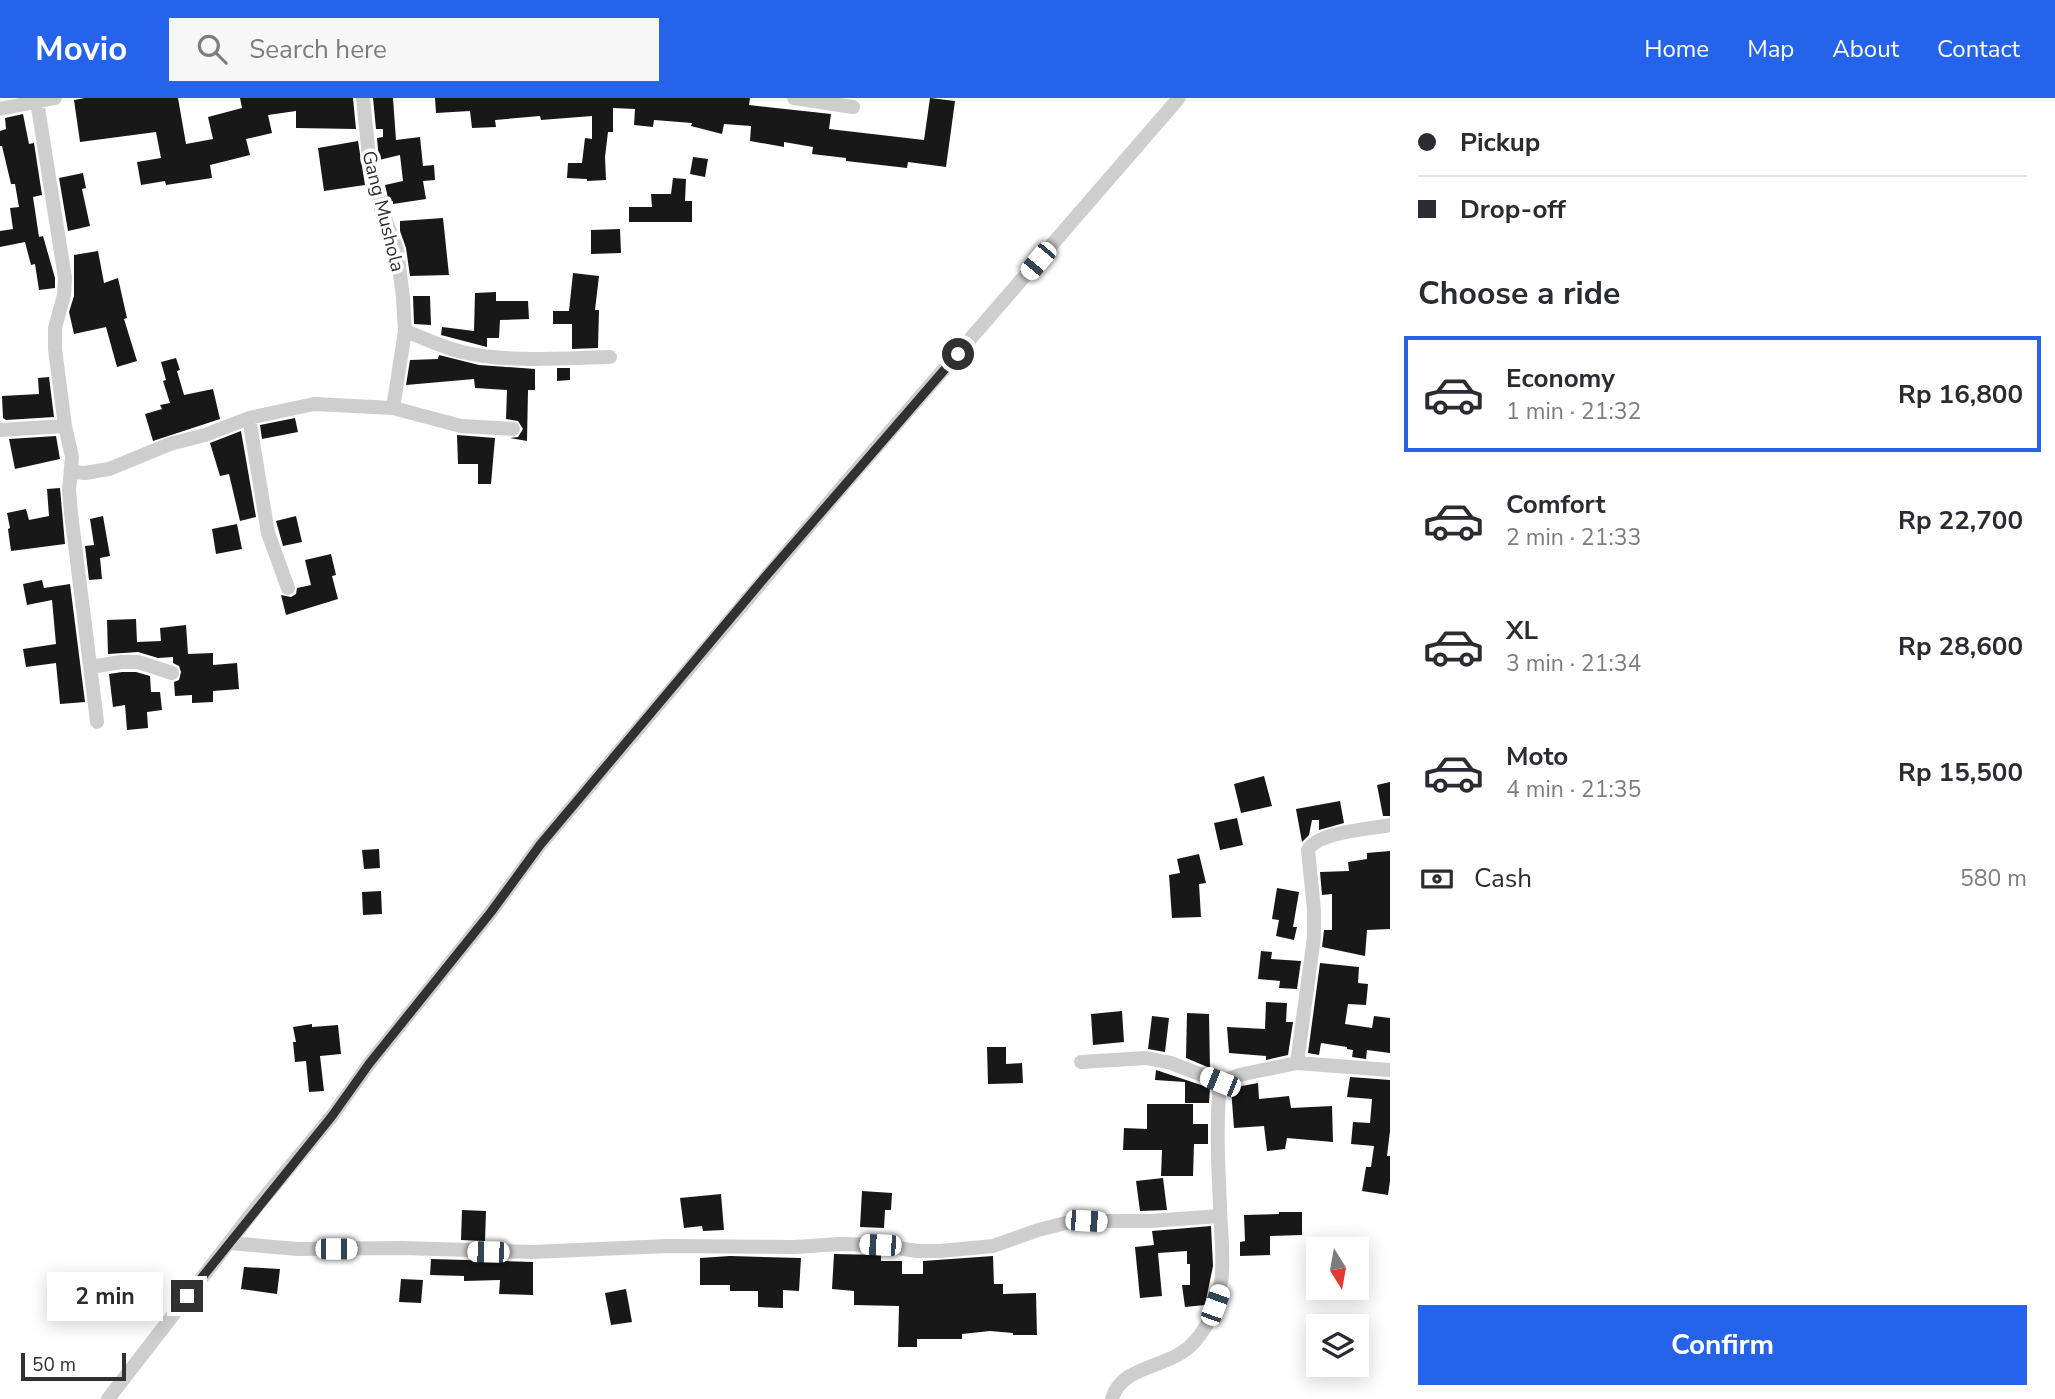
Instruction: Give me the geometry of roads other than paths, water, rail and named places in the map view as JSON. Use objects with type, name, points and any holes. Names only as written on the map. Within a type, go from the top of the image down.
[{"type":"street","points":[[0,109],[55,98]]},
{"type":"street","name":"Gang Mushola","points":[[363,98],[370,167],[400,264],[405,331],[393,408]]},
{"type":"street","points":[[794,98],[853,107]]},
{"type":"street","points":[[108,1399],[332,1116],[369,1064],[491,912],[540,845],[848,480],[1180,98]]},
{"type":"street","points":[[37,101],[65,278],[54,338],[65,426],[72,457],[69,490],[71,513],[97,722]]},
{"type":"street","points":[[405,331],[459,351],[479,355],[534,358],[610,357]]},
{"type":"street","points":[[72,472],[109,469],[170,444],[205,435],[249,418],[314,404],[393,408],[461,426],[513,429]]},
{"type":"street","points":[[249,418],[268,533],[288,587]]},
{"type":"street","points":[[0,430],[65,426]]},
{"type":"street","points":[[91,667],[138,662],[172,673]]},
{"type":"street","points":[[1297,1063],[1314,937],[1308,850],[1310,845],[1324,838],[1390,825]]},
{"type":"street","points":[[1081,1062],[1132,1058],[1158,1060],[1220,1082],[1239,1075],[1297,1063],[1390,1070]]},
{"type":"street","points":[[1112,1399],[1119,1384],[1129,1376],[1179,1355],[1191,1346],[1205,1326],[1222,1287],[1224,1264],[1220,1216],[1220,1082]]},
{"type":"street","points":[[229,1243],[298,1249],[402,1248],[522,1252],[668,1246],[795,1247],[840,1244],[940,1251],[993,1247],[1051,1226],[1076,1222],[1151,1221],[1220,1216]]}]
